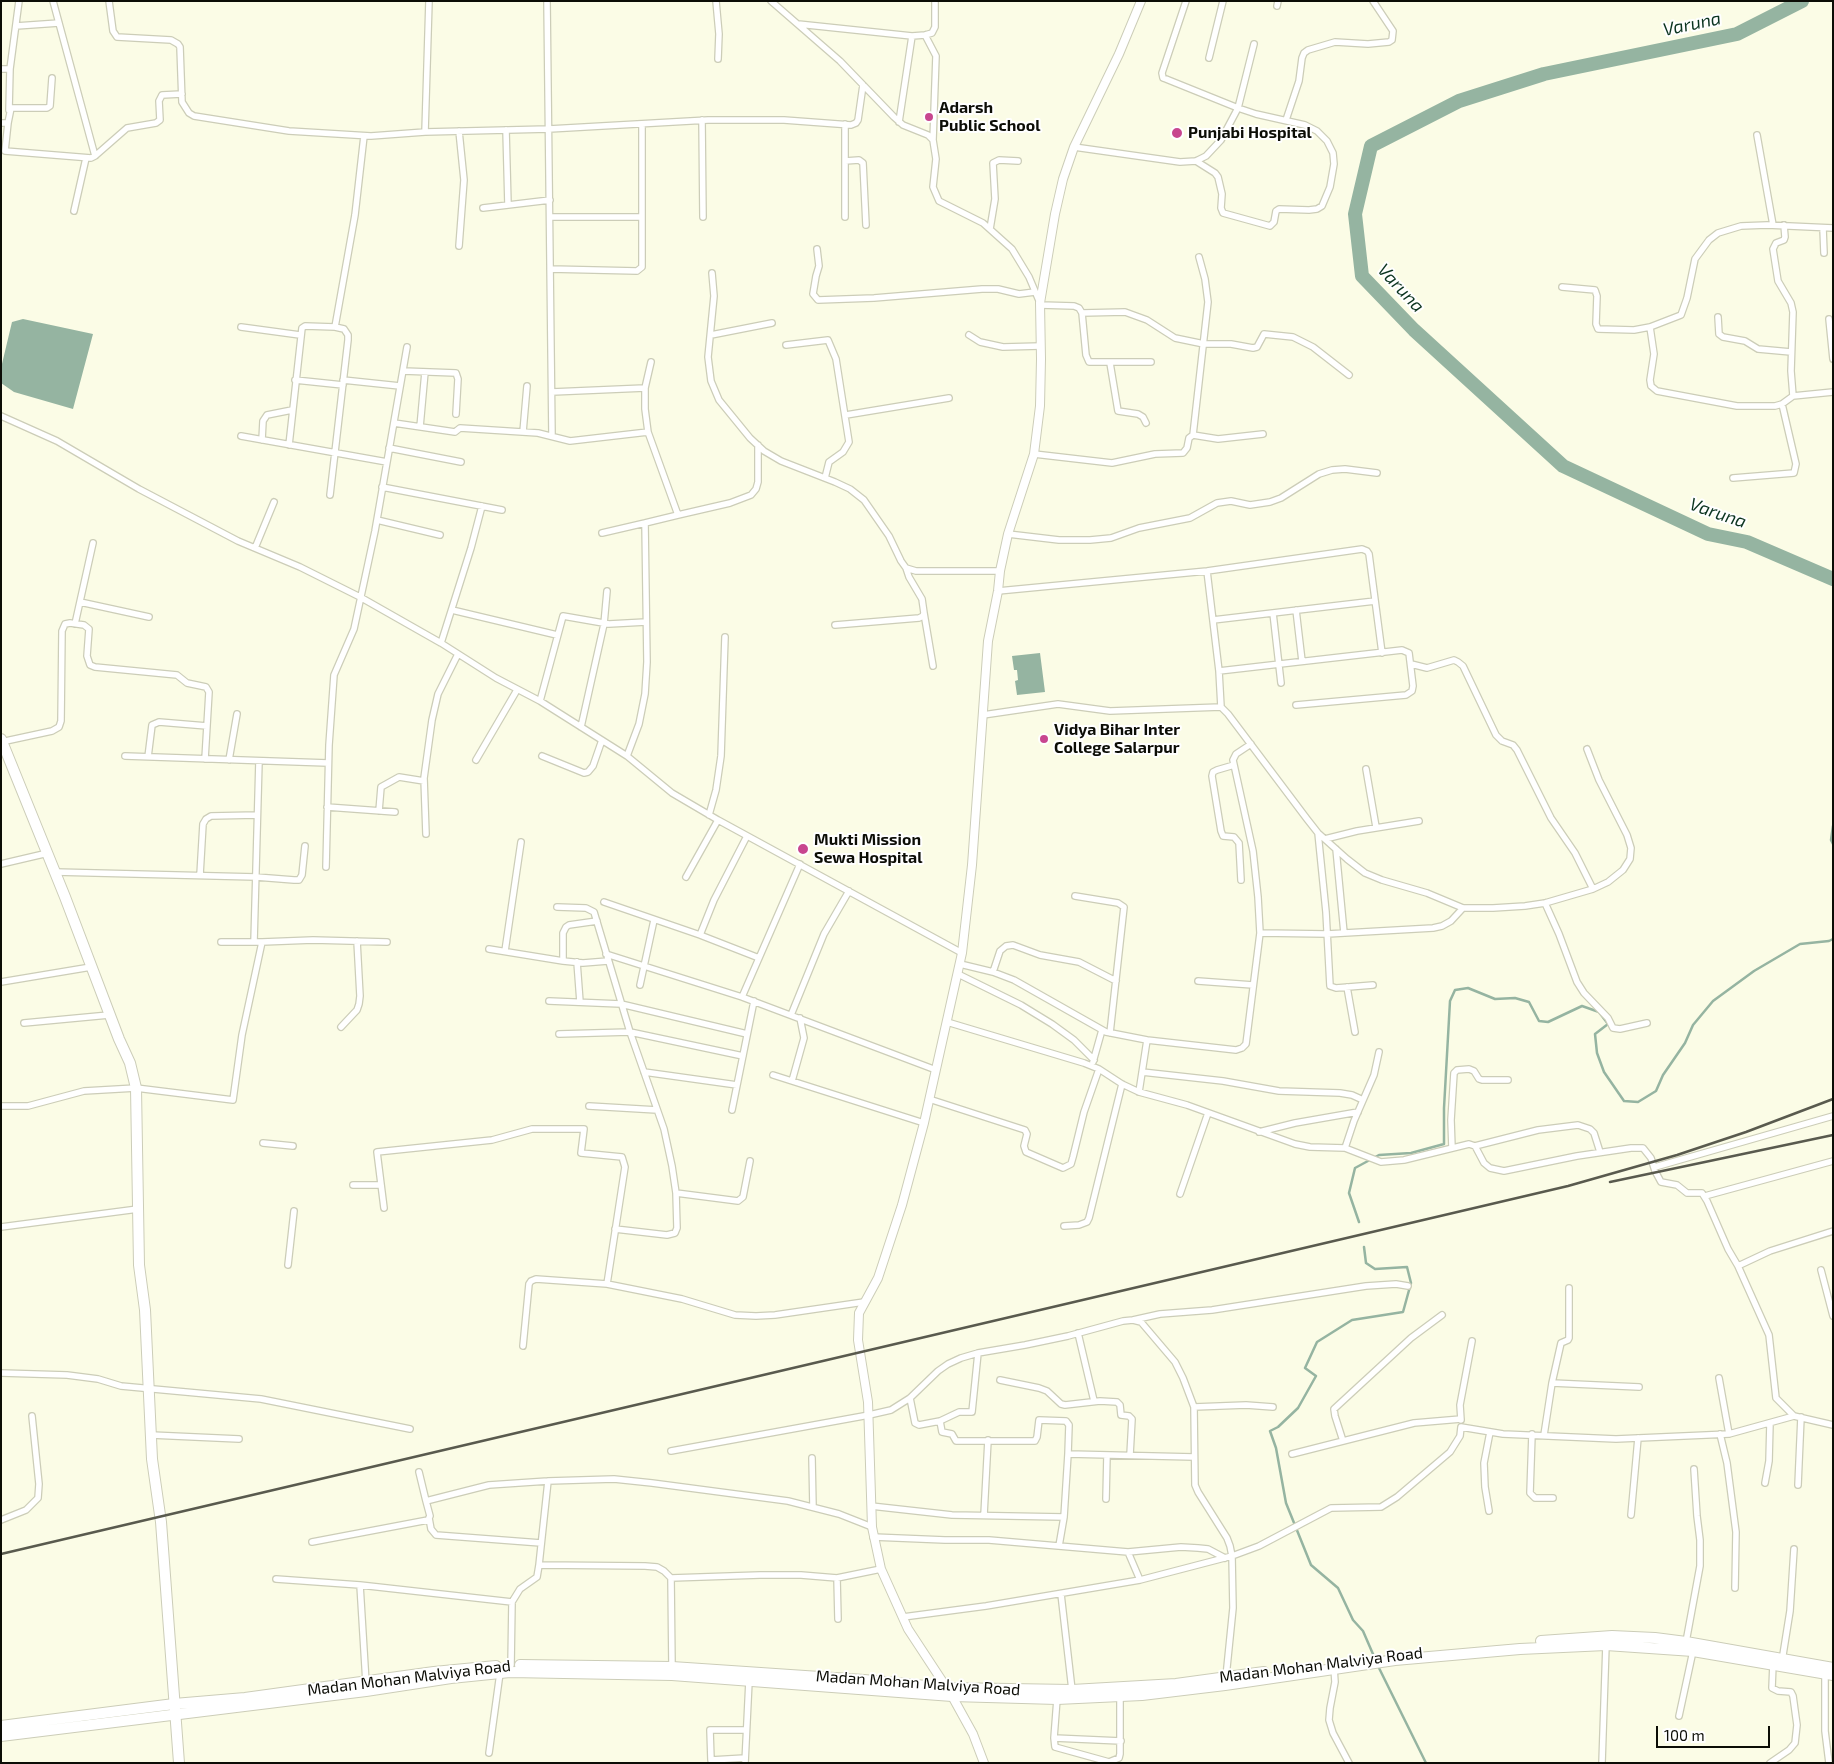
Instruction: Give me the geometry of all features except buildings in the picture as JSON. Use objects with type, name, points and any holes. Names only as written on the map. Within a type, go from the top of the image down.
[{"type":"main road","points":[[2,741],[130,1063],[136,1088],[139,1265],[145,1310],[150,1435],[161,1522],[179,1763]]},
{"type":"main road","name":"Madan Mohan Malviya Road","points":[[1,1726],[175,1709],[434,1672],[511,1665],[672,1667],[854,1679],[950,1692],[1057,1699],[1510,1643],[1612,1636],[1686,1642],[1779,1663]]},
{"type":"main road","name":"Madan Mohan Malviya Road","points":[[1394,1657],[1606,1645],[1693,1651],[1830,1672]]},
{"type":"main road","name":"Madan Mohan Malviya Road","points":[[950,1692],[1072,1690],[1142,1694],[1225,1685],[1334,1668],[1366,1660]]},
{"type":"main road","points":[[1,1736],[175,1709],[500,1673],[567,1672],[672,1675],[950,1692]]},
{"type":"street","points":[[19,1],[10,69],[10,110],[4,123],[5,151],[86,158],[95,156],[127,128],[156,123],[160,120],[159,101],[162,95],[182,94]]},
{"type":"street","points":[[53,1],[95,156]]},
{"type":"street","points":[[109,1],[113,31],[117,37],[171,40],[178,44],[180,47],[182,102],[188,114],[290,131],[389,136],[425,132],[549,129],[702,120],[784,120],[845,124],[856,123],[858,120],[863,85]]},
{"type":"street","points":[[425,132],[428,1]]},
{"type":"street","points":[[547,1],[552,436]]},
{"type":"street","points":[[716,1],[719,34],[718,59]]},
{"type":"street","points":[[771,1],[840,61],[899,122],[928,135],[933,140]]},
{"type":"street","points":[[798,24],[912,36],[925,35],[932,33],[935,27],[935,1]]},
{"type":"street","points":[[984,1763],[973,1734],[950,1692],[913,1636],[881,1569],[873,1537],[870,1506],[869,1416],[858,1340],[859,1313],[878,1278],[885,1260],[924,1123],[962,953],[972,865],[988,642],[1008,534],[1034,454],[1040,406],[1040,304],[1055,214],[1063,179],[1074,147],[1119,54],[1141,1]]},
{"type":"street","points":[[1186,1],[1162,76],[1166,80],[1238,108],[1305,125],[1317,131],[1327,141],[1333,153],[1334,164],[1328,193],[1322,206],[1316,210],[1278,209],[1274,222],[1270,226],[1223,213],[1221,208],[1222,194],[1218,177],[1196,161]]},
{"type":"street","points":[[1209,58],[1223,1]]},
{"type":"street","points":[[1286,120],[1301,72],[1302,58],[1308,50],[1335,42],[1368,44],[1392,40],[1393,31],[1373,1]]},
{"type":"street","points":[[16,26],[59,23]]},
{"type":"street","points":[[925,35],[936,56],[933,140],[936,159],[933,187],[935,194],[939,202],[967,214],[990,229],[1012,249],[1021,262],[1040,304]]},
{"type":"street","points":[[899,122],[912,36]]},
{"type":"street","points":[[1074,147],[1180,162],[1196,161],[1206,156],[1222,140],[1238,108],[1254,44]]},
{"type":"street","points":[[1,69],[10,69]]},
{"type":"street","points":[[10,110],[11,108],[47,108],[50,106],[52,78]]},
{"type":"street","points":[[702,120],[703,217]]},
{"type":"street","points":[[550,269],[640,270],[643,263],[642,124]]},
{"type":"street","points":[[845,124],[845,217]]},
{"type":"street","points":[[506,130],[508,205]]},
{"type":"street","points":[[459,131],[464,180],[459,246]]},
{"type":"street","points":[[1757,135],[1773,225]]},
{"type":"street","points":[[335,327],[355,215],[364,136]]},
{"type":"street","points":[[74,210],[86,158]]},
{"type":"street","points":[[845,161],[859,160],[863,163],[866,225]]},
{"type":"street","points":[[990,229],[995,199],[993,163],[998,160],[1018,161]]},
{"type":"street","points":[[483,208],[550,200]]},
{"type":"street","points":[[550,217],[642,217]]},
{"type":"street","points":[[1784,225],[1785,238],[1776,243],[1773,249],[1778,281],[1791,303],[1793,312],[1791,352],[1793,396]]},
{"type":"street","points":[[1562,287],[1594,290],[1597,296],[1596,324],[1598,329],[1634,330],[1650,327],[1681,315],[1689,290],[1695,258],[1713,237],[1729,229],[1741,226],[1784,225],[1833,228]]},
{"type":"street","points":[[1823,228],[1824,253]]},
{"type":"street","points":[[818,249],[819,266],[813,294],[821,301],[982,289],[998,289],[1020,294],[1035,292]]},
{"type":"street","points":[[1034,454],[1112,463],[1154,454],[1182,453],[1187,448],[1189,438],[1193,435],[1208,292],[1199,257]]},
{"type":"street","points":[[712,273],[714,296],[708,370],[715,393],[750,438],[781,462],[850,489],[864,500],[889,536],[900,561],[906,568],[922,599],[933,666]]},
{"type":"street","points":[[1040,304],[1079,308],[1082,313],[1087,360],[1092,363],[1151,362]]},
{"type":"street","points":[[1082,313],[1126,312],[1147,320],[1174,338],[1204,344],[1232,344],[1253,348],[1257,347],[1264,334],[1293,337],[1312,347],[1348,376]]},
{"type":"street","points":[[1718,316],[1719,334],[1723,337],[1745,341],[1758,349],[1791,352]]},
{"type":"street","points":[[1829,319],[1833,359]]},
{"type":"street","points":[[711,335],[772,323]]},
{"type":"street","points":[[288,445],[302,328],[305,326],[344,329],[348,334],[330,495]]},
{"type":"street","points":[[241,327],[300,335]]},
{"type":"street","points":[[1650,327],[1654,354],[1650,380],[1654,389],[1737,406],[1782,404],[1793,396],[1833,392]]},
{"type":"street","points":[[969,336],[985,343],[1003,347],[1041,346]]},
{"type":"street","points":[[786,345],[825,340],[830,343],[838,369],[849,442],[843,452],[829,462],[825,478]]},
{"type":"street","points":[[326,867],[328,763],[334,674],[354,629],[377,520],[407,347]]},
{"type":"street","points":[[651,362],[646,388],[645,409],[648,432],[678,514]]},
{"type":"street","points":[[1110,363],[1118,411],[1138,414],[1143,417],[1146,423]]},
{"type":"street","points":[[403,371],[456,373],[458,379],[456,414]]},
{"type":"street","points":[[420,427],[425,372]]},
{"type":"street","points":[[295,380],[400,386]]},
{"type":"street","points":[[523,432],[527,386]]},
{"type":"street","points":[[552,392],[646,388]]},
{"type":"street","points":[[846,415],[949,398]]},
{"type":"street","points":[[1734,478],[1794,473],[1796,464],[1782,404]]},
{"type":"street","points":[[262,440],[263,421],[267,415],[292,410]]},
{"type":"street","points":[[1,416],[57,441],[139,489],[255,548],[300,567],[360,597],[441,643],[517,690],[540,701],[627,756],[672,792],[709,815],[962,953]]},
{"type":"street","points":[[394,423],[455,432],[460,428],[546,434],[578,442],[648,432]]},
{"type":"street","points":[[1193,435],[1218,438],[1263,434]]},
{"type":"street","points":[[241,436],[387,462]]},
{"type":"street","points":[[602,533],[730,503],[751,495],[756,489],[758,482],[758,445]]},
{"type":"street","points":[[389,448],[461,462]]},
{"type":"street","points":[[1008,534],[1059,540],[1111,538],[1139,528],[1190,518],[1217,503],[1231,501],[1250,505],[1270,502],[1281,498],[1319,474],[1332,470],[1345,469],[1377,473]]},
{"type":"street","points":[[382,487],[502,510]]},
{"type":"street","points":[[255,548],[274,502]]},
{"type":"street","points":[[441,643],[482,506]]},
{"type":"street","points":[[377,520],[440,535]]},
{"type":"street","points":[[627,756],[639,724],[645,694],[647,662],[645,523]]},
{"type":"street","points":[[75,624],[93,542]]},
{"type":"street","points":[[998,591],[1207,571],[1362,550],[1367,551],[1369,554],[1382,653]]},
{"type":"street","points":[[906,568],[916,571],[1000,571]]},
{"type":"street","points":[[1207,571],[1219,671],[1221,707],[1318,832],[1366,873],[1382,880],[1427,893],[1463,908],[1493,908],[1545,903],[1593,889],[1608,882],[1623,870],[1630,859],[1631,848],[1627,835],[1599,780],[1587,749]]},
{"type":"street","points":[[581,727],[604,624],[608,591]]},
{"type":"street","points":[[1213,620],[1375,601]]},
{"type":"street","points":[[80,602],[149,617]]},
{"type":"street","points":[[452,610],[557,635]]},
{"type":"street","points":[[1296,610],[1302,661]]},
{"type":"street","points":[[835,625],[919,618],[923,616],[924,612]]},
{"type":"street","points":[[1274,613],[1281,683]]},
{"type":"street","points":[[540,701],[563,616],[604,624],[646,622]]},
{"type":"street","points":[[2,741],[52,731],[59,727],[61,720],[62,631],[65,624],[75,624],[84,625],[90,629],[87,656],[90,664],[95,667],[177,675],[187,683],[206,687],[209,692],[205,759]]},
{"type":"street","points":[[709,815],[716,790],[721,756],[725,637]]},
{"type":"street","points":[[1219,671],[1382,653],[1408,651],[1410,653],[1413,686],[1412,691],[1406,695],[1296,705]]},
{"type":"street","points":[[426,834],[424,780],[432,720],[438,694],[458,654]]},
{"type":"street","points":[[1411,664],[1427,668],[1454,660],[1463,666],[1496,735],[1502,741],[1513,745],[1517,750],[1551,818],[1574,853],[1593,889]]},
{"type":"street","points":[[476,760],[517,690]]},
{"type":"street","points":[[983,715],[1058,704],[1110,711],[1221,707]]},
{"type":"street","points":[[229,760],[237,714]]},
{"type":"street","points":[[148,757],[152,724],[159,722],[207,726]]},
{"type":"street","points":[[542,756],[584,773],[588,772],[593,766],[602,740]]},
{"type":"street","points":[[960,964],[993,972],[1014,980],[1110,1033],[1146,1040],[1236,1050],[1242,1048],[1246,1044],[1260,933],[1257,877],[1233,757],[1251,744]]},
{"type":"street","points":[[125,756],[328,763]]},
{"type":"street","points":[[254,942],[259,761]]},
{"type":"street","points":[[1234,765],[1217,770],[1213,772],[1212,776],[1223,836],[1234,838],[1239,843],[1241,880]]},
{"type":"street","points":[[1366,769],[1376,827]]},
{"type":"street","points":[[379,811],[381,787],[399,777],[424,780]]},
{"type":"street","points":[[327,807],[395,812]]},
{"type":"street","points":[[200,875],[203,824],[206,819],[211,816],[257,815]]},
{"type":"street","points":[[686,877],[718,820]]},
{"type":"street","points":[[1325,839],[1376,827],[1418,821]]},
{"type":"street","points":[[1318,832],[1330,986],[1332,988],[1373,985]]},
{"type":"street","points":[[700,935],[714,900],[747,836]]},
{"type":"street","points":[[505,952],[521,842]]},
{"type":"street","points":[[55,872],[200,875],[299,880],[302,875],[305,846]]},
{"type":"street","points":[[1336,849],[1344,933]]},
{"type":"street","points":[[1,864],[48,853]]},
{"type":"street","points":[[742,997],[800,864]]},
{"type":"street","points":[[791,1015],[824,934],[849,891]]},
{"type":"street","points":[[1075,896],[1118,903],[1124,907],[1110,1033]]},
{"type":"street","points":[[604,902],[700,935],[759,958]]},
{"type":"street","points":[[1545,903],[1577,982],[1584,993],[1608,1018],[1613,1028],[1620,1029],[1647,1023]]},
{"type":"street","points":[[557,907],[590,909],[594,912],[621,1004],[657,1110],[672,1166],[676,1193],[677,1228],[675,1233],[666,1235],[615,1229]]},
{"type":"street","points":[[1260,933],[1327,934],[1433,928],[1442,926],[1463,908]]},
{"type":"street","points":[[640,985],[654,920]]},
{"type":"street","points":[[563,961],[563,933],[566,927],[597,921]]},
{"type":"street","points":[[221,942],[313,940],[387,942]]},
{"type":"street","points":[[341,1027],[357,1010],[359,1004],[357,941]]},
{"type":"street","points":[[1,1106],[28,1106],[84,1091],[136,1088],[234,1100],[242,1035],[262,942]]},
{"type":"street","points":[[993,972],[1000,951],[1006,946],[1013,945],[1040,955],[1078,962],[1116,981]]},
{"type":"street","points":[[489,949],[563,961],[608,961]]},
{"type":"street","points":[[606,954],[754,1001],[936,1070]]},
{"type":"street","points":[[577,962],[580,1002]]},
{"type":"street","points":[[1,982],[91,967]]},
{"type":"street","points":[[958,974],[1021,1004],[1052,1024],[1074,1040],[1099,1069],[1122,1084],[1139,1092],[1208,1113],[1295,1144],[1310,1147],[1345,1148],[1381,1162],[1404,1160],[1469,1144],[1475,1146],[1538,1130],[1578,1125],[1590,1129],[1594,1133],[1600,1152]]},
{"type":"street","points":[[1198,981],[1253,985]]},
{"type":"street","points":[[1347,987],[1355,1032]]},
{"type":"street","points":[[549,1001],[621,1004],[747,1034]]},
{"type":"street","points":[[732,1110],[754,1001]]},
{"type":"street","points":[[24,1023],[110,1015]]},
{"type":"street","points":[[792,1081],[804,1038],[800,1018]]},
{"type":"street","points":[[947,1022],[1093,1063]]},
{"type":"street","points":[[1093,1063],[1102,1030]]},
{"type":"street","points":[[559,1034],[630,1032],[743,1056]]},
{"type":"street","points":[[1139,1092],[1146,1040]]},
{"type":"street","points":[[1345,1148],[1374,1075],[1379,1052]]},
{"type":"street","points":[[929,1099],[1025,1130],[1027,1134],[1024,1146],[1026,1152],[1063,1168],[1071,1164],[1084,1112],[1099,1069]]},
{"type":"street","points":[[1452,1148],[1451,1113],[1454,1073],[1457,1070],[1469,1069],[1482,1080],[1508,1080]]},
{"type":"street","points":[[644,1072],[737,1084]]},
{"type":"street","points":[[1142,1072],[1279,1091],[1340,1093],[1364,1100]]},
{"type":"street","points":[[773,1075],[924,1123]]},
{"type":"street","points":[[1064,1226],[1079,1225],[1087,1222],[1089,1218],[1122,1084]]},
{"type":"street","points":[[589,1106],[657,1110]]},
{"type":"street","points":[[1260,1132],[1295,1123],[1358,1112]]},
{"type":"street","points":[[1180,1194],[1208,1113]]},
{"type":"street","points":[[1655,1167],[1833,1116]]},
{"type":"street","points":[[384,1208],[377,1152],[492,1140],[532,1129],[584,1129],[581,1153],[622,1157],[625,1167],[607,1284]]},
{"type":"street","points":[[263,1143],[293,1146]]},
{"type":"street","points":[[1475,1146],[1484,1163],[1490,1168],[1504,1171],[1600,1152],[1643,1148],[1648,1152],[1661,1182],[1671,1183],[1687,1193],[1705,1196],[1833,1161]]},
{"type":"street","points":[[676,1193],[738,1201],[743,1197],[750,1161]]},
{"type":"street","points":[[353,1186],[381,1185]]},
{"type":"street","points":[[1705,1196],[1769,1335],[1776,1398],[1798,1416],[1833,1425]]},
{"type":"street","points":[[1,1227],[138,1209]]},
{"type":"street","points":[[288,1265],[294,1211]]},
{"type":"street","points":[[1738,1266],[1770,1251],[1833,1231]]},
{"type":"street","points":[[1821,1270],[1833,1316]]},
{"type":"street","points":[[523,1346],[529,1284],[536,1279],[607,1284],[682,1299],[734,1315],[783,1314],[864,1302]]},
{"type":"street","points":[[671,1451],[869,1416],[891,1410],[910,1398],[948,1364],[978,1353],[1025,1345],[1160,1314],[1212,1310],[1366,1286],[1396,1284],[1408,1286]]},
{"type":"street","points":[[1544,1435],[1552,1383],[1561,1343],[1569,1338],[1569,1288]]},
{"type":"street","points":[[1342,1441],[1334,1409],[1411,1338],[1442,1315]]},
{"type":"street","points":[[1133,1320],[1141,1322],[1175,1362],[1184,1378],[1194,1407],[1195,1485],[1227,1538],[1232,1556],[1233,1608],[1226,1677]]},
{"type":"street","points":[[1078,1333],[1094,1401]]},
{"type":"street","points":[[903,1617],[1061,1594],[1140,1580],[1232,1556],[1259,1546],[1332,1508],[1381,1507],[1397,1497],[1450,1452],[1460,1436],[1460,1405],[1472,1341]]},
{"type":"street","points":[[910,1398],[916,1424],[922,1425],[940,1421],[959,1412],[972,1412],[978,1353]]},
{"type":"street","points":[[1,1373],[66,1374],[98,1379],[121,1386],[261,1399],[410,1429]]},
{"type":"street","points":[[1719,1378],[1729,1434]]},
{"type":"street","points":[[1000,1380],[1040,1388],[1065,1405],[1094,1401],[1117,1402],[1120,1405],[1121,1415],[1131,1417],[1130,1456]]},
{"type":"street","points":[[1552,1383],[1639,1387]]},
{"type":"street","points":[[1194,1407],[1246,1405],[1273,1408]]},
{"type":"street","points":[[1,1520],[26,1510],[38,1498],[32,1416]]},
{"type":"street","points":[[1461,1427],[1490,1432],[1638,1438],[1729,1434],[1798,1416]]},
{"type":"street","points":[[1798,1416],[1798,1485]]},
{"type":"street","points":[[1292,1454],[1414,1422],[1460,1419]]},
{"type":"street","points":[[940,1421],[942,1432],[952,1434],[956,1440],[1034,1441],[1037,1437],[1039,1420],[1066,1421],[1069,1425],[1068,1454],[1064,1517],[1059,1546]]},
{"type":"street","points":[[1765,1483],[1770,1454],[1770,1423]]},
{"type":"street","points":[[1489,1511],[1484,1463],[1490,1432]]},
{"type":"street","points":[[1532,1434],[1530,1493],[1536,1498],[1553,1498]]},
{"type":"street","points":[[1720,1434],[1727,1463],[1736,1532],[1735,1588]]},
{"type":"street","points":[[150,1435],[239,1439]]},
{"type":"street","points":[[1631,1515],[1638,1438]]},
{"type":"street","points":[[984,1515],[988,1440]]},
{"type":"street","points":[[1068,1454],[1194,1456]]},
{"type":"street","points":[[1106,1500],[1107,1455]]},
{"type":"street","points":[[812,1458],[813,1507]]},
{"type":"street","points":[[1686,1642],[1700,1557],[1694,1469]]},
{"type":"street","points":[[419,1472],[431,1529],[436,1535],[541,1543]]},
{"type":"street","points":[[426,1501],[489,1485],[614,1479],[652,1482],[788,1501],[813,1507],[872,1527]]},
{"type":"street","points":[[511,1665],[512,1602],[520,1589],[537,1578],[548,1481]]},
{"type":"street","points":[[870,1506],[952,1515],[1064,1517]]},
{"type":"street","points":[[312,1542],[429,1518]]},
{"type":"street","points":[[873,1537],[917,1540],[990,1540],[1128,1552],[1181,1547],[1198,1548],[1208,1550],[1225,1558]]},
{"type":"street","points":[[1770,1763],[1789,1750],[1795,1743],[1798,1726],[1791,1692],[1778,1691],[1772,1688],[1790,1611],[1794,1549]]},
{"type":"street","points":[[1128,1552],[1140,1580]]},
{"type":"street","points":[[539,1565],[645,1566],[657,1567],[664,1571],[671,1578],[672,1667]]},
{"type":"street","points":[[671,1578],[801,1575],[837,1578],[881,1569]]},
{"type":"street","points":[[837,1578],[838,1619]]},
{"type":"street","points":[[276,1579],[360,1585],[512,1602]]},
{"type":"street","points":[[360,1585],[366,1682]]},
{"type":"street","points":[[1061,1594],[1072,1690]]},
{"type":"street","points":[[1602,1763],[1606,1645]]},
{"type":"street","points":[[1679,1716],[1693,1651]]},
{"type":"street","points":[[1334,1668],[1335,1682],[1329,1720],[1333,1733],[1350,1763]]},
{"type":"street","points":[[1829,1763],[1825,1731],[1830,1672]]},
{"type":"street","points":[[489,1754],[500,1673]]},
{"type":"street","points":[[746,1730],[710,1730],[711,1760],[745,1760],[749,1681]]},
{"type":"street","points":[[1057,1699],[1055,1747],[1110,1762],[1119,1758],[1121,1741],[1120,1692]]},
{"type":"street","points":[[1054,1738],[1121,1741]]},
{"type":"shaded area","points":[[23,319],[93,334],[73,409],[14,392],[1,383],[1,368],[12,322]]},
{"type":"shaded area","points":[[1040,653],[1045,692],[1017,695],[1015,681],[1018,680],[1017,670],[1014,670],[1012,656]]},
{"type":"waterway","name":"Varuna","points":[[1802,1],[1737,34],[1544,74],[1459,101],[1371,146],[1355,214],[1362,276],[1414,330],[1563,466],[1708,534],[1747,542],[1833,579]]},
{"type":"waterway","points":[[1833,826],[1831,840],[1833,844]]},
{"type":"waterway","points":[[1359,1222],[1349,1193],[1355,1168],[1379,1155],[1411,1153],[1444,1144],[1444,1108],[1450,1001],[1455,990],[1468,988],[1495,999],[1515,998],[1529,1002],[1539,1021],[1548,1022],[1582,1006],[1599,1012],[1608,1024],[1595,1034],[1597,1053],[1604,1072],[1624,1101],[1638,1102],[1656,1091],[1663,1075],[1685,1043],[1693,1025],[1713,1001],[1754,971],[1800,944],[1833,939]]},
{"type":"waterway","points":[[1364,1247],[1366,1263],[1375,1269],[1407,1267],[1411,1283],[1403,1312],[1352,1320],[1317,1342],[1305,1368],[1316,1376],[1298,1408],[1278,1427],[1270,1431],[1276,1448],[1286,1503],[1311,1565],[1338,1588],[1353,1620],[1363,1631],[1376,1661]]},
{"type":"waterway","points":[[1378,1666],[1426,1763]]},
{"type":"railway","points":[[1,1554],[1568,1186],[1677,1155],[1746,1132],[1833,1099]]},
{"type":"railway","points":[[1610,1182],[1833,1135]]},
{"type":"place","name":"Adarsh Public School","points":[[929,117]]},
{"type":"place","name":"Punjabi Hospital","points":[[1177,133]]},
{"type":"place","name":"Vidya Bihar Inter College Salarpur","points":[[1044,739]]},
{"type":"place","name":"Mukti Mission Sewa Hospital","points":[[803,849]]}]
